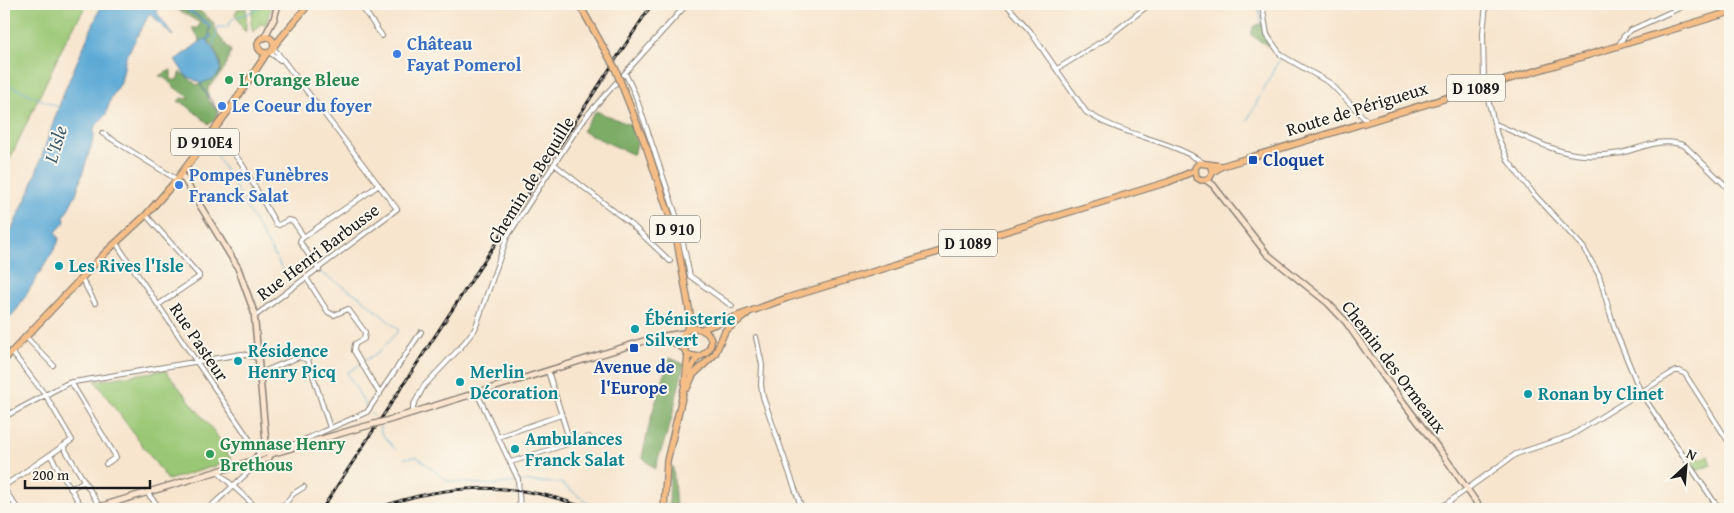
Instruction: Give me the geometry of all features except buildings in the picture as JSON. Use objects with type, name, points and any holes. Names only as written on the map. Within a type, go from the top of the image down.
[{"type":"main road","name":"D 910","points":[[579,4],[608,53],[646,149],[676,235],[690,314],[686,331]]},
{"type":"main road","name":"D 910E4","points":[[4,360],[116,243],[146,215],[181,174],[247,83],[270,45],[310,5]]},
{"type":"main road","name":"Route de Périgueux","points":[[1210,173],[1222,166],[1367,121],[1730,12]]},
{"type":"main road","points":[[258,42],[270,45],[260,51],[258,42]]},
{"type":"main road","name":"D 910E4","points":[[247,83],[259,58],[260,51]]},
{"type":"main road","points":[[1197,169],[1210,173]]},
{"type":"main road","points":[[1197,169],[1210,173]]},
{"type":"main road","name":"D 1089","points":[[700,328],[1183,178],[1197,169]]},
{"type":"main road","name":"D 1089","points":[[680,404],[693,375],[715,354],[725,331],[753,310]]},
{"type":"main road","name":"D 910","points":[[690,314],[700,328]]},
{"type":"main road","points":[[710,339],[700,328],[686,331],[681,346],[688,355],[699,357],[707,352],[710,339],[722,322]]},
{"type":"main road","name":"D 1089","points":[[685,385],[688,355]]},
{"type":"main road","name":"D 1089","points":[[664,509],[667,461],[680,404],[692,366],[699,357]]},
{"type":"street","points":[[278,4],[269,30],[270,45],[379,186],[304,237],[300,242],[319,270]]},
{"type":"street","points":[[360,4],[382,36]]},
{"type":"street","name":"Chemin de Bequille","points":[[413,412],[413,406],[424,386],[475,329],[507,237],[554,164],[589,114],[687,4]]},
{"type":"street","points":[[1006,4],[1030,31],[1086,112],[1100,121],[1160,144],[1185,151],[1194,157],[1197,169]]},
{"type":"street","points":[[1057,69],[1104,40],[1150,4]]},
{"type":"street","points":[[1262,4],[1267,35],[1281,55],[1330,84],[1367,121]]},
{"type":"street","points":[[1486,4],[1483,33],[1485,86],[1497,135],[1509,162],[1533,193],[1583,247],[1599,274],[1615,330],[1641,393],[1719,509]]},
{"type":"street","points":[[1619,45],[1624,36],[1631,30],[1688,4]]},
{"type":"street","points":[[625,73],[636,94],[680,224],[690,276],[732,306]]},
{"type":"street","points":[[1495,124],[1554,148],[1582,155],[1609,155],[1647,145],[1680,143],[1730,190]]},
{"type":"street","points":[[102,133],[176,180]]},
{"type":"street","points":[[231,150],[242,164],[276,224],[279,225],[288,220],[293,221],[304,237]]},
{"type":"street","points":[[554,164],[633,226],[670,261]]},
{"type":"street","name":"Chemin des Ormeaux","points":[[1210,173],[1213,185],[1267,254],[1328,302],[1346,322],[1384,378],[1481,509]]},
{"type":"street","points":[[181,174],[238,268],[255,316],[260,373],[272,453]]},
{"type":"street","name":"Rue Henri Barbusse","points":[[255,316],[307,279],[398,209],[379,186]]},
{"type":"street","points":[[146,215],[199,275],[199,277],[158,306]]},
{"type":"street","name":"Rue Pasteur","points":[[116,243],[260,455]]},
{"type":"street","points":[[82,279],[95,304]]},
{"type":"street","points":[[307,279],[328,312],[334,315],[348,309],[365,332],[364,339],[356,344],[354,351],[380,394]]},
{"type":"street","points":[[208,509],[233,487],[260,455],[389,420],[657,337],[686,331]]},
{"type":"street","points":[[92,509],[269,458],[272,453],[282,448],[367,412],[421,332]]},
{"type":"street","points":[[25,336],[53,365]]},
{"type":"street","points":[[657,337],[668,339],[681,346]]},
{"type":"street","points":[[756,337],[762,365],[761,385],[802,509]]},
{"type":"street","points":[[11,351],[46,396],[72,440],[4,487],[18,509]]},
{"type":"street","points":[[4,417],[71,382],[197,363],[242,354],[259,358]]},
{"type":"street","points":[[260,373],[299,357],[308,360],[330,428]]},
{"type":"street","points":[[548,371],[570,442]]},
{"type":"street","points":[[1439,509],[1516,454],[1570,436],[1675,371],[1685,374],[1730,444]]},
{"type":"street","points":[[71,382],[116,457],[106,464]]},
{"type":"street","points":[[477,393],[518,479],[520,509]]},
{"type":"street","points":[[498,437],[561,415]]},
{"type":"street","points":[[511,462],[589,437]]},
{"type":"street","points":[[63,446],[100,507]]},
{"type":"street","points":[[50,455],[83,509]]},
{"type":"street","points":[[219,471],[233,487],[258,509]]},
{"type":"street","points":[[70,489],[84,481]]},
{"type":"street","points":[[274,509],[284,504],[293,494],[304,487]]},
{"type":"street","points":[[146,493],[161,509]]},
{"type":"green space","points":[[4,4],[87,4],[66,40],[4,171]]},
{"type":"green space","points":[[168,4],[196,4],[196,8],[213,22],[218,35],[231,51],[224,70],[208,88],[208,100],[218,112],[214,121],[209,124],[186,105],[178,101],[181,98],[190,99],[188,96],[159,76],[171,70],[171,80],[177,80],[180,72],[197,85],[219,74],[221,70],[219,59],[211,43],[199,41],[192,28],[198,28],[200,23]]},
{"type":"green space","points":[[253,4],[272,4],[266,25],[260,24],[253,32],[251,23]]},
{"type":"green space","points":[[246,8],[246,31],[244,31],[235,14],[238,9]]},
{"type":"green space","points":[[1262,23],[1271,45],[1268,46],[1251,35],[1253,27]]},
{"type":"green space","points":[[596,111],[633,126],[637,143],[634,155],[582,131]]},
{"type":"green space","points":[[670,358],[684,364],[671,421],[655,469],[642,457],[651,417]]},
{"type":"green space","points":[[165,370],[216,434],[232,461],[168,480],[95,381]]},
{"type":"green space","points":[[1708,456],[1711,465],[1696,471],[1689,459],[1693,461]]},
{"type":"green space","points":[[673,466],[676,509],[669,509],[670,468]]},
{"type":"water","name":"L'Isle","points":[[102,4],[156,4],[157,13],[173,35],[150,13],[126,57],[121,83],[111,98],[106,114],[94,128],[94,137],[76,194],[64,217],[65,222],[56,232],[59,239],[57,245],[18,308],[4,325],[4,246],[30,190],[64,92]]},
{"type":"water","points":[[174,4],[182,4],[211,25],[209,33],[209,27],[196,16]]},
{"type":"water","points":[[209,33],[212,36],[208,41],[219,61],[220,71],[217,76],[201,85],[199,82],[186,76],[175,60],[204,39],[207,40]]},
{"type":"waterway","points":[[212,49],[218,27],[228,27],[232,19],[256,10],[265,4]]},
{"type":"waterway","points":[[1247,121],[1280,58],[1264,35],[1258,4]]},
{"type":"waterway","points":[[4,83],[60,108]]},
{"type":"waterway","points":[[210,144],[287,277]]},
{"type":"waterway","points":[[320,272],[360,297],[399,330],[380,351],[363,362]]},
{"type":"waterway","points":[[359,365],[347,373],[368,409]]},
{"type":"waterway","points":[[370,412],[374,416]]},
{"type":"waterway","points":[[380,427],[381,433],[395,449]]},
{"type":"waterway","points":[[404,458],[417,457],[447,481],[489,485],[516,482]]},
{"type":"waterway","points":[[519,481],[561,483],[596,509]]},
{"type":"railway","points":[[322,509],[652,4]]},
{"type":"railway","points":[[376,509],[401,500],[428,494],[482,488],[509,489],[535,493],[587,509]]},
{"type":"place","name":"Château Fayat Pomerol","points":[[397,54]]},
{"type":"place","name":"L'Orange Bleue","points":[[229,80]]},
{"type":"place","name":"Le Coeur du foyer","points":[[222,106]]},
{"type":"place","name":"Cloquet","points":[[1253,160]]},
{"type":"place","name":"Pompes Funèbres Franck Salat","points":[[179,185]]},
{"type":"place","name":"Les Rives l'Isle","points":[[59,266]]},
{"type":"place","name":"Ébénisterie Silvert","points":[[635,329]]},
{"type":"place","name":"Avenue de l'Europe","points":[[634,348]]},
{"type":"place","name":"Résidence Henry Picq","points":[[238,361]]},
{"type":"place","name":"Merlin Décoration","points":[[460,382]]},
{"type":"place","name":"Ronan by Clinet","points":[[1528,394]]},
{"type":"place","name":"Ambulances Franck Salat","points":[[515,449]]},
{"type":"place","name":"Gymnase Henry Brethous","points":[[210,454]]}]
